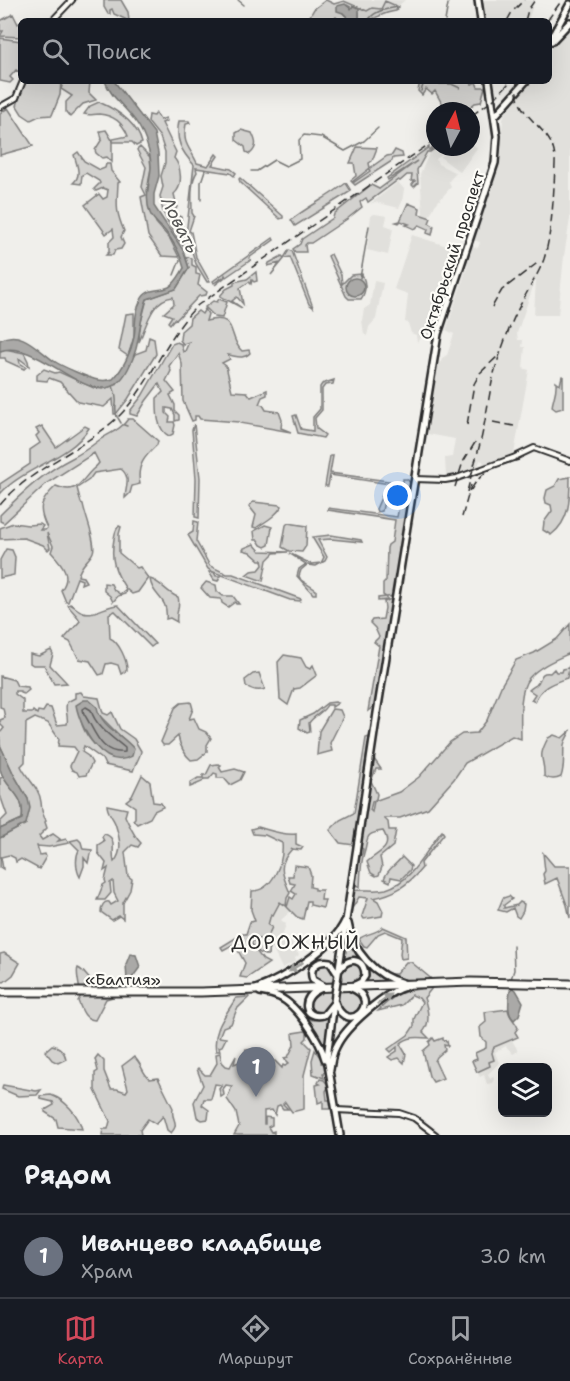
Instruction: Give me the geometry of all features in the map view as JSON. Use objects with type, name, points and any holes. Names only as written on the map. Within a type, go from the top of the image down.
[{"type":"highway","points":[[326,987],[498,982],[570,984]]},
{"type":"highway","name":"«Балтия»","points":[[0,992],[246,991],[326,987]]},
{"type":"main road","points":[[478,0],[481,18]]},
{"type":"main road","points":[[552,38],[570,4]]},
{"type":"main road","points":[[552,41],[570,24]]},
{"type":"main road","name":"Октябрьский проспект","points":[[328,1066],[327,1051],[334,1000],[379,696],[438,334],[494,171],[498,141],[490,84]]},
{"type":"main road","points":[[495,116],[523,84]]},
{"type":"main road","points":[[348,910],[351,937],[366,960],[386,977],[402,983],[420,984]]},
{"type":"main road","points":[[246,991],[270,984],[327,945],[341,930],[348,910]]},
{"type":"main road","points":[[338,977],[343,964],[351,960],[359,962],[364,968],[365,976],[361,982],[348,987]]},
{"type":"main road","points":[[326,987],[313,980],[311,973],[314,965],[321,961],[330,962],[335,967],[338,977]]},
{"type":"main road","points":[[330,1078],[336,1046],[350,1029],[387,996],[403,988],[420,984]]},
{"type":"main road","points":[[326,987],[309,996],[306,1003],[308,1010],[316,1016],[324,1015],[334,1000]]},
{"type":"main road","points":[[334,1000],[338,1010],[345,1016],[354,1017],[361,1013],[365,1005],[363,997],[359,991],[348,987]]},
{"type":"main road","points":[[246,991],[276,995],[292,1007],[322,1047],[328,1066],[340,1135]]},
{"type":"street","points":[[54,18],[72,0]]},
{"type":"street","points":[[0,107],[16,98],[22,84]]},
{"type":"street","points":[[414,479],[458,478],[534,448],[570,460]]},
{"type":"street","points":[[336,1110],[409,1116],[436,1135]]},
{"type":"shaded area","points":[[104,0],[121,0],[129,18],[114,14],[112,9],[108,14],[104,7]]},
{"type":"shaded area","points":[[326,0],[334,4],[344,1],[367,11],[372,8],[381,9],[385,1],[399,7],[396,11],[374,18],[359,18],[359,12],[347,5],[343,13],[348,18],[314,18],[310,16],[314,9]]},
{"type":"shaded area","points":[[344,0],[405,0],[398,6],[385,1],[381,9],[372,8],[367,11]]},
{"type":"shaded area","points":[[480,0],[532,0],[534,2],[529,18],[483,18]]},
{"type":"shaded area","points":[[13,14],[18,24],[18,37],[0,36],[3,31],[0,31],[0,21]]},
{"type":"shaded area","points":[[570,27],[570,219],[558,315],[534,315],[536,278],[517,333],[518,340],[523,340],[522,347],[525,347],[523,368],[529,370],[514,454],[512,457],[484,466],[483,461],[480,460],[477,469],[446,477],[445,458],[452,457],[455,439],[428,434],[427,430],[438,364],[447,355],[454,334],[446,330],[468,264],[465,262],[467,254],[471,246],[478,248],[480,242],[473,240],[497,173],[505,112],[526,84],[552,84],[552,46]]},
{"type":"shaded area","points":[[0,38],[18,41],[18,71],[16,70],[10,77],[13,80],[10,83],[0,81]]},
{"type":"shaded area","points":[[23,84],[61,84],[60,95],[52,115],[39,116],[31,120],[22,114],[17,106]]},
{"type":"shaded area","points":[[63,84],[90,84],[89,93],[96,100],[83,104],[70,117],[66,112],[66,102],[72,96],[61,89]]},
{"type":"shaded area","points":[[419,84],[477,84],[478,87],[485,87],[480,102],[441,102],[435,91],[432,94],[426,89],[422,95],[418,91]]},
{"type":"shaded area","points":[[99,102],[113,109],[131,123],[142,143],[136,146],[132,142],[113,142],[113,139],[128,136],[120,124],[104,115],[84,114],[90,106]]},
{"type":"shaded area","points":[[8,108],[33,146],[0,155],[0,113]]},
{"type":"shaded area","points":[[156,113],[160,120],[166,118],[167,121],[162,123],[176,152],[174,158],[180,171],[180,181],[174,194],[177,207],[173,215],[178,220],[179,216],[181,217],[183,234],[186,235],[194,165],[180,145],[179,121],[190,123],[186,124],[186,141],[197,163],[208,166],[216,154],[218,156],[212,165],[231,169],[236,173],[234,176],[230,173],[196,168],[192,192],[194,216],[189,231],[196,257],[210,282],[207,282],[196,264],[189,243],[183,246],[163,212],[160,196],[163,187],[161,176],[165,163],[165,152],[160,137],[148,122],[149,115],[154,116]]},
{"type":"shaded area","points":[[106,130],[112,140],[112,162],[107,157],[102,158],[95,150],[102,139],[100,131]]},
{"type":"shaded area","points":[[241,130],[252,133],[256,144],[250,154],[236,140],[236,133]]},
{"type":"shaded area","points":[[140,147],[150,157],[151,168],[147,191],[156,223],[170,239],[179,257],[162,256],[148,236],[141,197],[146,195],[142,187],[146,167],[137,150]]},
{"type":"shaded area","points":[[357,147],[377,148],[369,163],[370,168],[392,155],[395,150],[402,153],[403,157],[393,158],[392,161],[355,185],[353,183],[370,171],[369,169],[352,182],[351,180],[356,176],[354,163],[350,163]]},
{"type":"shaded area","points":[[426,149],[426,154],[417,170],[418,183],[414,187],[412,185],[415,181],[411,181],[412,175],[407,175],[368,202],[366,198],[360,202],[362,207],[347,219],[311,243],[307,243],[306,252],[295,252],[293,249],[300,244],[302,239],[333,218],[334,214],[371,185],[379,189],[417,161],[388,180],[387,178]]},
{"type":"shaded area","points":[[78,152],[84,161],[100,170],[105,168],[106,164],[110,164],[111,171],[120,182],[118,183],[117,207],[124,231],[121,237],[124,244],[121,249],[115,250],[113,255],[106,255],[109,252],[109,242],[114,237],[113,229],[106,234],[85,205],[99,194],[103,199],[107,197],[108,190],[103,188],[96,191],[94,189],[100,183],[99,181],[86,173],[82,175],[81,184],[73,183],[78,174],[74,155]]},
{"type":"shaded area","points":[[428,156],[440,156],[436,159],[438,164],[456,173],[449,181],[451,187],[435,205],[429,217],[423,215],[420,174]]},
{"type":"shaded area","points":[[442,156],[471,156],[460,172],[440,157]]},
{"type":"shaded area","points":[[240,178],[283,218],[280,219],[240,182]]},
{"type":"shaded area","points":[[398,182],[404,189],[399,208],[375,202],[370,204]]},
{"type":"shaded area","points":[[346,183],[351,191],[295,226],[291,220]]},
{"type":"shaded area","points":[[408,203],[420,208],[419,214],[431,218],[429,223],[434,226],[432,235],[427,233],[428,229],[419,225],[415,229],[401,221],[396,222],[400,221]]},
{"type":"shaded area","points":[[371,215],[387,216],[385,225],[393,228],[388,255],[367,250]]},
{"type":"shaded area","points":[[412,235],[460,250],[430,336],[420,338],[417,342],[416,335],[411,333],[408,323],[405,322],[408,294],[394,289]]},
{"type":"shaded area","points":[[273,238],[274,240],[249,258],[251,260],[226,277],[225,275],[224,278],[215,285],[223,277],[214,283],[213,281]]},
{"type":"shaded area","points":[[289,250],[292,251],[313,307],[309,304],[290,257],[285,258],[271,275],[280,263],[268,266],[269,263],[282,256],[284,258]]},
{"type":"shaded area","points":[[331,254],[341,275],[342,284],[351,275],[362,274],[365,287],[361,299],[349,299],[346,296],[328,256]]},
{"type":"shaded area","points":[[186,258],[192,259],[192,265],[196,267],[196,274],[200,275],[198,285],[207,292],[206,295],[199,296],[170,324],[168,322],[172,316],[164,313],[174,304],[173,297],[160,302],[151,314],[139,342],[140,326],[147,299],[176,289],[189,268]]},
{"type":"shaded area","points":[[256,272],[257,281],[252,280],[251,284],[249,282],[240,288],[243,304],[237,297],[232,301],[242,308],[220,296],[234,285],[234,282],[247,279]]},
{"type":"shaded area","points":[[374,281],[383,283],[376,319],[369,327],[367,336],[364,334],[362,320],[364,309],[370,305]]},
{"type":"shaded area","points":[[219,299],[227,302],[222,318],[215,317],[205,307]]},
{"type":"shaded area","points":[[205,309],[208,314],[206,321],[216,319],[228,323],[238,346],[242,351],[249,350],[250,353],[242,357],[228,355],[230,359],[222,363],[226,366],[232,391],[247,392],[251,397],[267,390],[267,395],[262,397],[259,404],[263,405],[266,410],[279,412],[282,420],[281,428],[291,432],[239,422],[200,419],[198,416],[195,416],[195,420],[192,421],[183,401],[182,364],[178,353],[169,366],[171,371],[166,381],[175,392],[170,395],[175,411],[179,415],[179,420],[175,421],[172,409],[166,408],[166,413],[170,417],[169,422],[174,422],[175,425],[173,434],[169,436],[159,424],[157,398],[163,392],[159,384],[137,416],[130,414],[172,344],[177,342],[181,344],[183,352],[185,351],[189,342],[183,344],[180,340],[181,331],[189,324],[190,318],[198,311],[202,314]]},
{"type":"shaded area","points":[[134,313],[134,337],[128,356],[119,350],[126,314]]},
{"type":"shaded area","points":[[149,337],[154,339],[156,354],[116,414],[114,414],[113,399],[104,407],[78,402],[60,382],[49,378],[47,381],[37,380],[37,375],[44,369],[59,372],[94,388],[103,389],[116,385],[135,354],[146,350]]},
{"type":"shaded area","points":[[5,349],[24,353],[29,366],[20,359],[20,363],[26,367],[24,369],[6,361],[5,358],[0,358],[0,351]]},
{"type":"shaded area","points":[[562,376],[563,408],[556,410],[552,407],[556,382],[560,385]]},
{"type":"shaded area","points":[[334,380],[333,384],[325,385],[322,389],[322,410],[315,418],[316,428],[325,435],[323,438],[298,433],[293,416],[296,415],[301,429],[313,431],[313,417],[320,409],[320,387]]},
{"type":"shaded area","points":[[128,419],[133,419],[158,441],[157,445],[140,467],[140,484],[132,486],[125,498],[127,479],[121,469],[94,473],[89,480],[77,488],[94,548],[78,576],[83,577],[86,582],[81,584],[82,580],[77,578],[68,602],[66,602],[61,590],[66,574],[51,552],[53,546],[47,533],[50,548],[48,550],[43,545],[24,538],[0,539],[0,528],[13,523],[40,524],[43,526],[40,530],[45,530],[47,528],[41,510],[46,496],[56,486],[69,489],[81,483],[99,463],[94,453],[47,483],[4,523],[0,521],[0,515],[42,477],[118,429]]},
{"type":"shaded area","points":[[194,424],[200,478],[199,518],[195,517],[196,479],[192,430]]},
{"type":"shaded area","points":[[42,426],[56,447],[85,426],[89,428],[70,448],[21,477],[0,494],[0,484],[30,464],[30,450],[40,443],[36,436],[39,433],[36,429]]},
{"type":"shaded area","points":[[330,456],[333,456],[330,473],[403,483],[403,479],[407,479],[411,484],[394,596],[387,597],[387,600],[378,601],[378,598],[386,597],[383,595],[383,584],[386,581],[387,548],[392,542],[395,520],[328,510],[328,508],[397,517],[403,486],[391,484],[386,491],[382,511],[377,512],[376,509],[384,491],[390,484],[330,475],[328,486],[325,486]]},
{"type":"shaded area","points":[[570,477],[568,509],[562,523],[551,535],[543,530],[544,522],[552,511],[551,505],[546,503],[547,490],[555,486],[559,479]]},
{"type":"shaded area","points":[[253,502],[282,506],[273,516],[256,528],[253,527],[256,515],[249,506]]},
{"type":"shaded area","points":[[194,521],[198,522],[196,541],[210,566],[301,599],[300,601],[290,600],[214,572],[216,576],[220,576],[218,581],[214,580],[209,572],[213,572],[208,569],[188,535],[193,532]]},
{"type":"shaded area","points":[[288,523],[307,526],[306,546],[302,552],[289,551],[282,547]]},
{"type":"shaded area","points":[[265,525],[272,527],[269,545],[265,547],[255,540],[254,531]]},
{"type":"shaded area","points":[[119,526],[121,527],[119,553],[137,568],[140,567],[148,578],[138,592],[132,594],[126,589],[114,566],[113,546]]},
{"type":"shaded area","points":[[331,535],[362,542],[318,540],[327,557],[325,561],[316,566],[307,565],[301,570],[299,576],[301,580],[316,590],[316,594],[313,594],[297,576],[299,569],[306,564],[289,553],[311,564],[321,563],[324,557],[312,537]]},
{"type":"shaded area","points":[[254,544],[260,551],[288,552],[274,553],[267,560],[263,581],[246,575],[251,571],[259,570],[263,565],[262,560],[243,550]]},
{"type":"shaded area","points":[[6,549],[12,550],[15,557],[14,575],[0,578],[0,560]]},
{"type":"shaded area","points":[[150,579],[178,597],[177,622],[170,618],[166,619],[163,601],[151,585]]},
{"type":"shaded area","points":[[206,582],[216,585],[217,591],[223,596],[233,596],[239,604],[235,602],[228,607],[222,603],[221,599],[210,598],[201,588]]},
{"type":"shaded area","points":[[104,583],[111,584],[120,594],[126,589],[125,594],[118,596],[113,602],[104,591]]},
{"type":"shaded area","points":[[391,599],[393,602],[376,708],[374,706],[368,711],[379,646],[374,642],[379,637],[370,623],[372,620],[383,619],[384,602]]},
{"type":"shaded area","points":[[68,605],[87,613],[118,605],[155,644],[151,647],[115,611],[109,614],[110,638],[122,652],[127,670],[121,674],[118,665],[111,663],[106,664],[103,674],[99,675],[90,661],[79,659],[70,642],[64,639],[80,621]]},
{"type":"shaded area","points":[[570,624],[570,653],[548,663],[525,684],[521,707],[521,739],[512,736],[465,763],[428,808],[400,818],[384,818],[388,822],[389,830],[396,830],[393,846],[380,857],[382,867],[379,875],[376,876],[371,873],[367,862],[387,843],[383,831],[370,835],[362,862],[360,887],[354,884],[357,860],[363,849],[359,846],[374,739],[374,759],[381,769],[376,769],[371,781],[377,794],[376,799],[372,802],[370,810],[372,812],[374,801],[399,792],[419,777],[450,742],[462,734],[477,733],[487,720],[502,684],[516,660],[534,653],[557,639]]},
{"type":"shaded area","points":[[51,650],[53,654],[50,665],[67,683],[54,684],[44,665],[30,663],[30,654],[39,656]]},
{"type":"shaded area","points":[[284,655],[301,658],[306,667],[310,669],[313,665],[317,675],[300,688],[294,689],[288,705],[280,699],[278,662]]},
{"type":"shaded area","points":[[570,665],[567,678],[544,689],[535,702],[531,700],[535,694],[529,690],[538,683],[544,673],[550,673],[554,669],[556,672],[562,672]]},
{"type":"shaded area","points":[[259,673],[265,689],[255,690],[246,686],[245,680]]},
{"type":"shaded area","points":[[0,676],[14,680],[17,686],[28,687],[29,690],[24,694],[15,691],[15,694],[23,700],[23,713],[33,711],[37,714],[38,711],[43,712],[46,707],[51,708],[57,725],[67,724],[67,702],[75,698],[75,693],[81,692],[84,696],[99,698],[103,713],[108,715],[112,712],[120,729],[134,739],[141,751],[133,771],[105,765],[102,759],[84,746],[82,752],[92,763],[86,775],[79,776],[70,766],[77,751],[74,747],[58,746],[59,739],[48,723],[35,718],[26,723],[25,762],[21,766],[38,792],[42,813],[46,820],[47,828],[39,836],[42,840],[53,834],[60,839],[58,841],[66,839],[69,843],[49,847],[37,846],[40,855],[45,854],[46,857],[39,869],[21,859],[16,862],[15,858],[9,855],[1,857],[3,869],[0,867],[0,838],[26,824],[28,799],[0,745],[0,733],[4,728],[0,720],[5,718],[3,708],[0,707]],"holes":[[[98,714],[133,749],[110,757],[92,742],[81,721]]]},
{"type":"shaded area","points":[[191,702],[193,709],[189,719],[194,718],[199,729],[211,738],[207,745],[207,752],[198,759],[191,760],[182,749],[178,736],[168,745],[163,745],[161,742],[175,708],[181,703]]},
{"type":"shaded area","points":[[327,703],[338,703],[332,707],[332,705],[327,705],[311,720],[310,732],[307,733],[299,728],[300,720],[313,714]]},
{"type":"shaded area","points":[[332,709],[340,710],[343,717],[330,743],[332,751],[317,755],[319,731]]},
{"type":"shaded area","points":[[570,731],[564,745],[561,777],[552,779],[544,776],[542,755],[548,738],[554,735],[562,738]]},
{"type":"shaded area","points":[[369,737],[354,845],[340,843],[330,830],[340,820],[354,813],[366,738]]},
{"type":"shaded area","points":[[211,765],[221,765],[219,767],[222,772],[235,769],[244,772],[240,780],[230,785],[224,778],[217,778],[217,774],[214,773],[209,779],[204,779],[190,787],[190,783],[206,775]]},
{"type":"shaded area","points":[[142,775],[150,782],[153,802],[161,803],[163,807],[154,811],[150,818],[137,824],[133,820],[135,807],[126,801],[132,796]]},
{"type":"shaded area","points":[[4,777],[20,800],[22,819],[0,829],[0,822],[7,815],[0,795],[0,778]]},
{"type":"shaded area","points":[[107,805],[127,809],[125,816],[141,843],[138,847],[132,845],[125,852],[128,876],[132,879],[130,890],[123,903],[123,919],[119,916],[112,920],[101,912],[104,903],[109,902],[111,905],[118,901],[114,893],[113,881],[110,883],[111,893],[105,900],[97,900],[106,883],[108,868],[104,871],[106,863],[98,853],[98,845],[104,841],[102,837],[104,834],[111,838],[114,862],[120,848],[117,828]]},
{"type":"shaded area","points":[[258,827],[296,834],[296,844],[303,847],[301,850],[292,849],[282,866],[290,893],[286,906],[280,902],[273,915],[271,914],[268,925],[272,927],[267,938],[268,942],[273,944],[269,947],[268,955],[260,953],[252,944],[251,942],[259,939],[255,938],[249,942],[263,960],[269,963],[247,978],[240,977],[245,963],[236,947],[232,945],[223,950],[221,947],[242,934],[246,934],[250,922],[255,921],[251,910],[252,891],[266,886],[276,874],[279,866],[282,843],[265,835],[253,834],[251,829]]},
{"type":"shaded area","points":[[442,831],[444,834],[421,863],[422,868],[412,879],[394,891],[373,898],[378,901],[383,911],[382,916],[364,919],[362,916],[368,898],[359,897],[351,910],[353,891],[382,890],[404,879]]},
{"type":"shaded area","points":[[78,839],[83,849],[92,850],[88,863],[84,858],[80,877],[77,864],[79,850],[70,841]]},
{"type":"shaded area","points":[[543,853],[554,866],[570,866],[570,918],[557,878],[545,884]]},
{"type":"shaded area","points":[[402,857],[411,866],[410,870],[401,879],[391,877],[390,882],[384,879],[389,870]]},
{"type":"shaded area","points":[[294,865],[308,867],[311,875],[310,887],[322,890],[321,900],[325,900],[323,908],[310,905],[310,901],[307,901],[303,919],[297,917],[287,907],[290,897],[293,899],[296,894],[291,891],[295,884],[290,883],[288,876],[293,876]]},
{"type":"shaded area","points":[[509,896],[512,899],[504,905],[504,908],[520,902],[524,904],[519,918],[513,908],[506,912],[498,910],[503,898]]},
{"type":"shaded area","points":[[280,902],[291,911],[281,920],[286,924],[282,937],[289,940],[299,955],[295,958],[296,961],[282,968],[272,948],[273,944],[268,942],[267,938],[272,927],[268,925],[269,918]]},
{"type":"shaded area","points":[[347,927],[373,969],[397,983],[362,984],[366,975],[355,959],[350,958],[341,964]]},
{"type":"shaded area","points":[[383,927],[406,937],[407,958],[401,959],[402,938],[385,931],[378,934],[367,947],[359,939]]},
{"type":"shaded area","points":[[4,953],[20,963],[13,975],[4,982],[0,981],[0,954]]},
{"type":"shaded area","points":[[352,961],[360,964],[362,976],[356,983],[341,984],[343,978],[341,970]]},
{"type":"shaded area","points":[[322,962],[332,965],[336,972],[334,985],[326,985],[315,980],[313,975],[315,967]]},
{"type":"shaded area","points":[[406,962],[411,962],[434,981],[398,979],[388,974],[396,974]]},
{"type":"shaded area","points":[[78,968],[92,981],[105,987],[104,990],[80,990]]},
{"type":"shaded area","points":[[432,988],[424,998],[428,1020],[423,1032],[429,1038],[413,1038],[403,1041],[400,1044],[406,1054],[404,1063],[399,1058],[392,1060],[388,1057],[397,1051],[397,1047],[391,1052],[388,1049],[408,1035],[414,1026],[414,1019],[422,1002],[412,995],[402,1005],[378,1011],[402,993],[415,989]]},
{"type":"shaded area","points":[[350,989],[359,993],[363,1004],[356,1015],[346,1015],[336,1002],[338,990]]},
{"type":"shaded area","points":[[324,990],[333,990],[330,1005],[324,1013],[314,1013],[308,1008],[311,995]]},
{"type":"shaded area","points":[[82,994],[113,997],[106,999],[95,1020],[88,1018],[82,1011],[78,1001]]},
{"type":"shaded area","points":[[246,995],[249,997],[237,1009],[231,1024],[223,1027],[219,1037],[226,1038],[219,1047],[220,1051],[216,1051],[216,1036],[221,1023],[236,998],[246,997]]},
{"type":"shaded area","points":[[508,1009],[518,1028],[515,1032],[518,1037],[494,1047],[492,1053],[494,1060],[489,1062],[490,1066],[477,1072],[472,1061],[477,1059],[475,1053],[486,1048],[480,1027],[486,1022],[485,1012]]},
{"type":"shaded area","points":[[331,1012],[325,1054],[303,1015],[317,1020]]},
{"type":"shaded area","points":[[305,1031],[307,1038],[304,1041],[311,1048],[304,1075],[304,1109],[292,1112],[285,1102],[283,1104],[288,1109],[277,1106],[275,1115],[272,1110],[264,1111],[264,1124],[265,1117],[272,1118],[272,1125],[268,1127],[271,1132],[274,1131],[274,1135],[234,1135],[239,1126],[236,1112],[227,1099],[232,1086],[226,1085],[223,1089],[224,1095],[221,1097],[219,1089],[222,1085],[215,1084],[211,1099],[204,1099],[202,1105],[209,1110],[208,1119],[202,1120],[197,1117],[194,1102],[203,1085],[198,1068],[205,1075],[210,1075],[217,1063],[216,1054],[220,1053],[222,1062],[230,1067],[236,1056],[234,1064],[242,1061],[246,1049],[253,1051],[256,1055],[255,1051],[263,1050],[261,1056],[275,1061],[282,1068],[283,1065],[289,1063],[284,1058],[288,1057],[294,1045],[293,1033]]},
{"type":"shaded area","points":[[433,1038],[435,1041],[443,1038],[447,1041],[448,1046],[444,1045],[445,1050],[435,1061],[443,1078],[433,1082],[429,1076],[423,1051],[430,1045],[429,1042]]},
{"type":"shaded area","points":[[512,1040],[518,1051],[513,1054],[506,1046],[495,1052],[499,1063],[488,1074],[490,1079],[493,1077],[494,1079],[492,1083],[487,1084],[484,1075],[480,1077],[477,1072],[490,1066],[489,1062],[493,1056],[494,1047]]},
{"type":"shaded area","points":[[52,1045],[61,1050],[66,1059],[58,1063],[52,1060],[45,1051]]},
{"type":"shaded area","points":[[315,1050],[322,1060],[321,1063],[324,1064],[326,1072],[323,1073],[324,1078],[313,1074],[312,1060]]},
{"type":"shaded area","points":[[98,1055],[104,1061],[104,1071],[111,1089],[126,1092],[128,1089],[122,1066],[134,1057],[147,1077],[158,1078],[173,1108],[175,1126],[171,1133],[167,1130],[163,1116],[156,1124],[148,1119],[140,1130],[141,1135],[102,1135],[103,1129],[108,1129],[110,1121],[95,1090],[95,1073],[98,1071],[95,1059]]},
{"type":"shaded area","points":[[320,1079],[329,1086],[326,1091],[327,1100],[330,1100],[331,1096],[332,1109],[323,1109],[323,1101],[318,1103],[316,1085],[320,1084],[318,1083]]},
{"type":"shaded area","points":[[3,1085],[41,1090],[37,1095],[18,1096],[2,1089]]},
{"type":"shaded area","points":[[51,1095],[70,1108],[82,1129],[58,1127],[56,1119],[45,1112],[54,1105],[53,1102],[41,1099],[40,1096]]},
{"type":"water","points":[[345,4],[351,9],[353,6],[359,8],[359,18],[348,18],[337,11],[337,6]]},
{"type":"water","name":"Ловать","points":[[106,84],[116,84],[154,133],[159,176],[154,194],[154,206],[183,250],[189,268],[176,289],[147,299],[135,352],[128,369],[116,384],[102,388],[69,376],[34,356],[16,350],[0,351],[0,340],[8,337],[22,338],[54,361],[76,372],[98,380],[113,379],[131,348],[137,309],[144,296],[150,291],[169,287],[184,268],[174,244],[153,218],[148,207],[151,163],[144,136],[133,118]]},
{"type":"water","points":[[355,278],[361,281],[364,287],[361,293],[355,296],[349,293],[346,287],[349,281]]},
{"type":"water","points":[[89,700],[97,707],[102,720],[134,749],[132,756],[121,759],[112,758],[95,745],[78,714],[76,705]]},
{"type":"water","points":[[0,745],[28,799],[30,808],[26,824],[0,838],[0,829],[22,819],[22,810],[18,797],[6,782],[0,769]]},
{"type":"water","points":[[130,954],[136,955],[140,967],[129,982],[127,981],[126,964]]},
{"type":"water","points":[[513,988],[523,1002],[519,1015],[514,1020],[511,1017],[509,1006],[510,990]]},
{"type":"waterway","points":[[238,0],[244,5]]},
{"type":"waterway","points":[[446,18],[448,4]]},
{"type":"waterway","points":[[370,18],[377,13],[397,7]]},
{"type":"waterway","points":[[421,91],[423,84]]},
{"type":"waterway","points":[[432,84],[451,84]]},
{"type":"waterway","points":[[451,84],[460,88]]},
{"type":"waterway","points":[[251,171],[257,171],[274,160],[286,166],[300,159],[299,140],[304,135],[321,137],[345,151],[364,141],[378,128]]},
{"type":"waterway","points":[[201,200],[201,182],[205,170]]},
{"type":"waterway","points":[[360,278],[369,226]]},
{"type":"waterway","points":[[174,275],[180,260]]},
{"type":"waterway","points":[[113,386],[116,395],[117,417]]},
{"type":"waterway","points":[[118,418],[121,423]]},
{"type":"waterway","points":[[511,979],[514,970],[513,946]]},
{"type":"railway","points":[[509,18],[524,0]]},
{"type":"railway","points":[[526,18],[535,0]]},
{"type":"railway","points":[[549,18],[562,0]]},
{"type":"railway","points":[[480,109],[508,84]]},
{"type":"railway","points":[[467,492],[497,363],[515,315],[544,259],[551,225],[555,175],[554,151],[543,131],[521,106],[517,95],[517,84]]},
{"type":"railway","points":[[0,505],[27,480],[104,429],[118,417],[130,404],[176,332],[198,305],[426,146]]},
{"type":"railway","points":[[492,307],[502,290],[540,261]]},
{"type":"railway","points":[[467,425],[474,384],[480,373],[498,356]]},
{"type":"railway","points":[[493,422],[514,426]]},
{"type":"railway","points":[[455,487],[463,462],[476,441]]},
{"type":"railway","points":[[471,490],[485,473],[498,466],[519,460]]},
{"type":"railway","points":[[462,517],[471,485]]},
{"type":"place","name":"Иванцево кладбище","points":[[256,1097]]},
{"type":"district","name":"ДОРОЖНЫЙ","points":[[296,942]]}]
